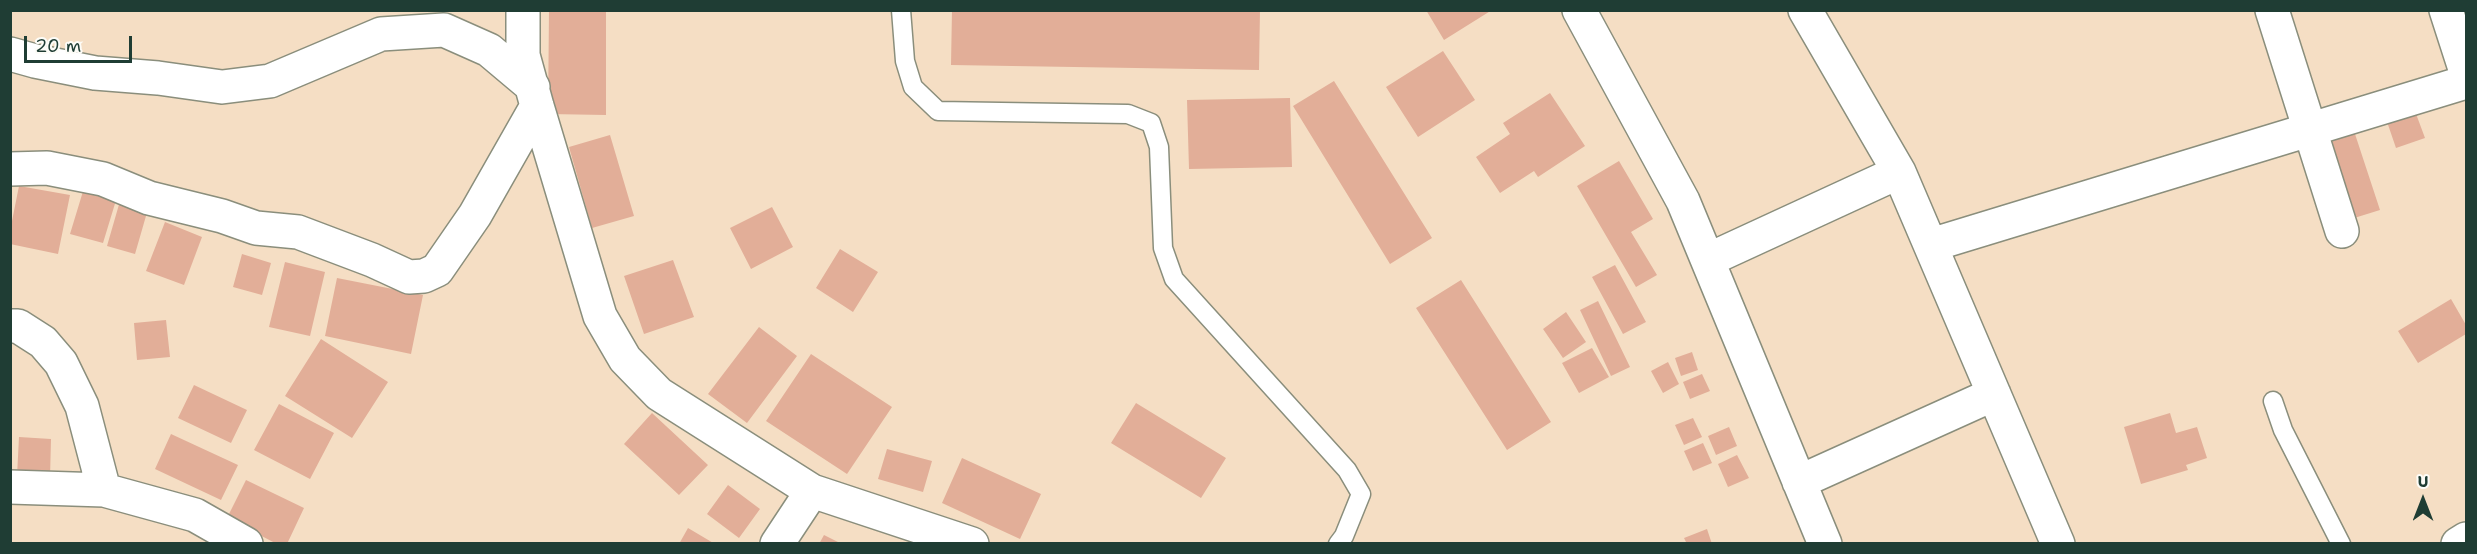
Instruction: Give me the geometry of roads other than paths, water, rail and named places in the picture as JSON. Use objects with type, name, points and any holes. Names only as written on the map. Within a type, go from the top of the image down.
[{"type":"street","points":[[523,10],[523,55],[535,97],[600,316],[625,359],[659,393],[812,491],[972,543]]},
{"type":"street","points":[[1579,10],[1683,201],[1825,543]]},
{"type":"street","points":[[1804,10],[1899,172],[2058,543]]},
{"type":"street","points":[[2272,10],[2342,231]]},
{"type":"street","points":[[2446,10],[2466,72]]},
{"type":"street","points":[[10,54],[35,62],[95,73],[158,78],[222,87],[270,81],[381,34],[444,30],[489,50],[535,97]]},
{"type":"street","points":[[1931,245],[2466,82]]},
{"type":"street","points":[[10,169],[47,168],[104,178],[149,198],[222,216],[256,228],[298,232],[372,260],[409,277],[424,276],[437,270],[475,215],[535,97]]},
{"type":"street","points":[[1708,260],[1899,172]]},
{"type":"street","points":[[10,326],[18,326],[43,342],[61,363],[82,406],[104,490]]},
{"type":"street","points":[[1798,482],[1994,393]]},
{"type":"street","points":[[10,487],[104,490],[195,515],[246,543]]},
{"type":"street","points":[[777,543],[812,491]]},
{"type":"street","points":[[2458,543],[2466,539]]},
{"type":"lane","points":[[901,10],[905,61],[913,87],[938,111],[1128,114],[1151,123],[1159,147],[1163,248],[1174,279],[1347,470],[1361,494],[1344,536],[1338,543]]},
{"type":"lane","points":[[2273,401],[2283,430],[2341,543]]}]
